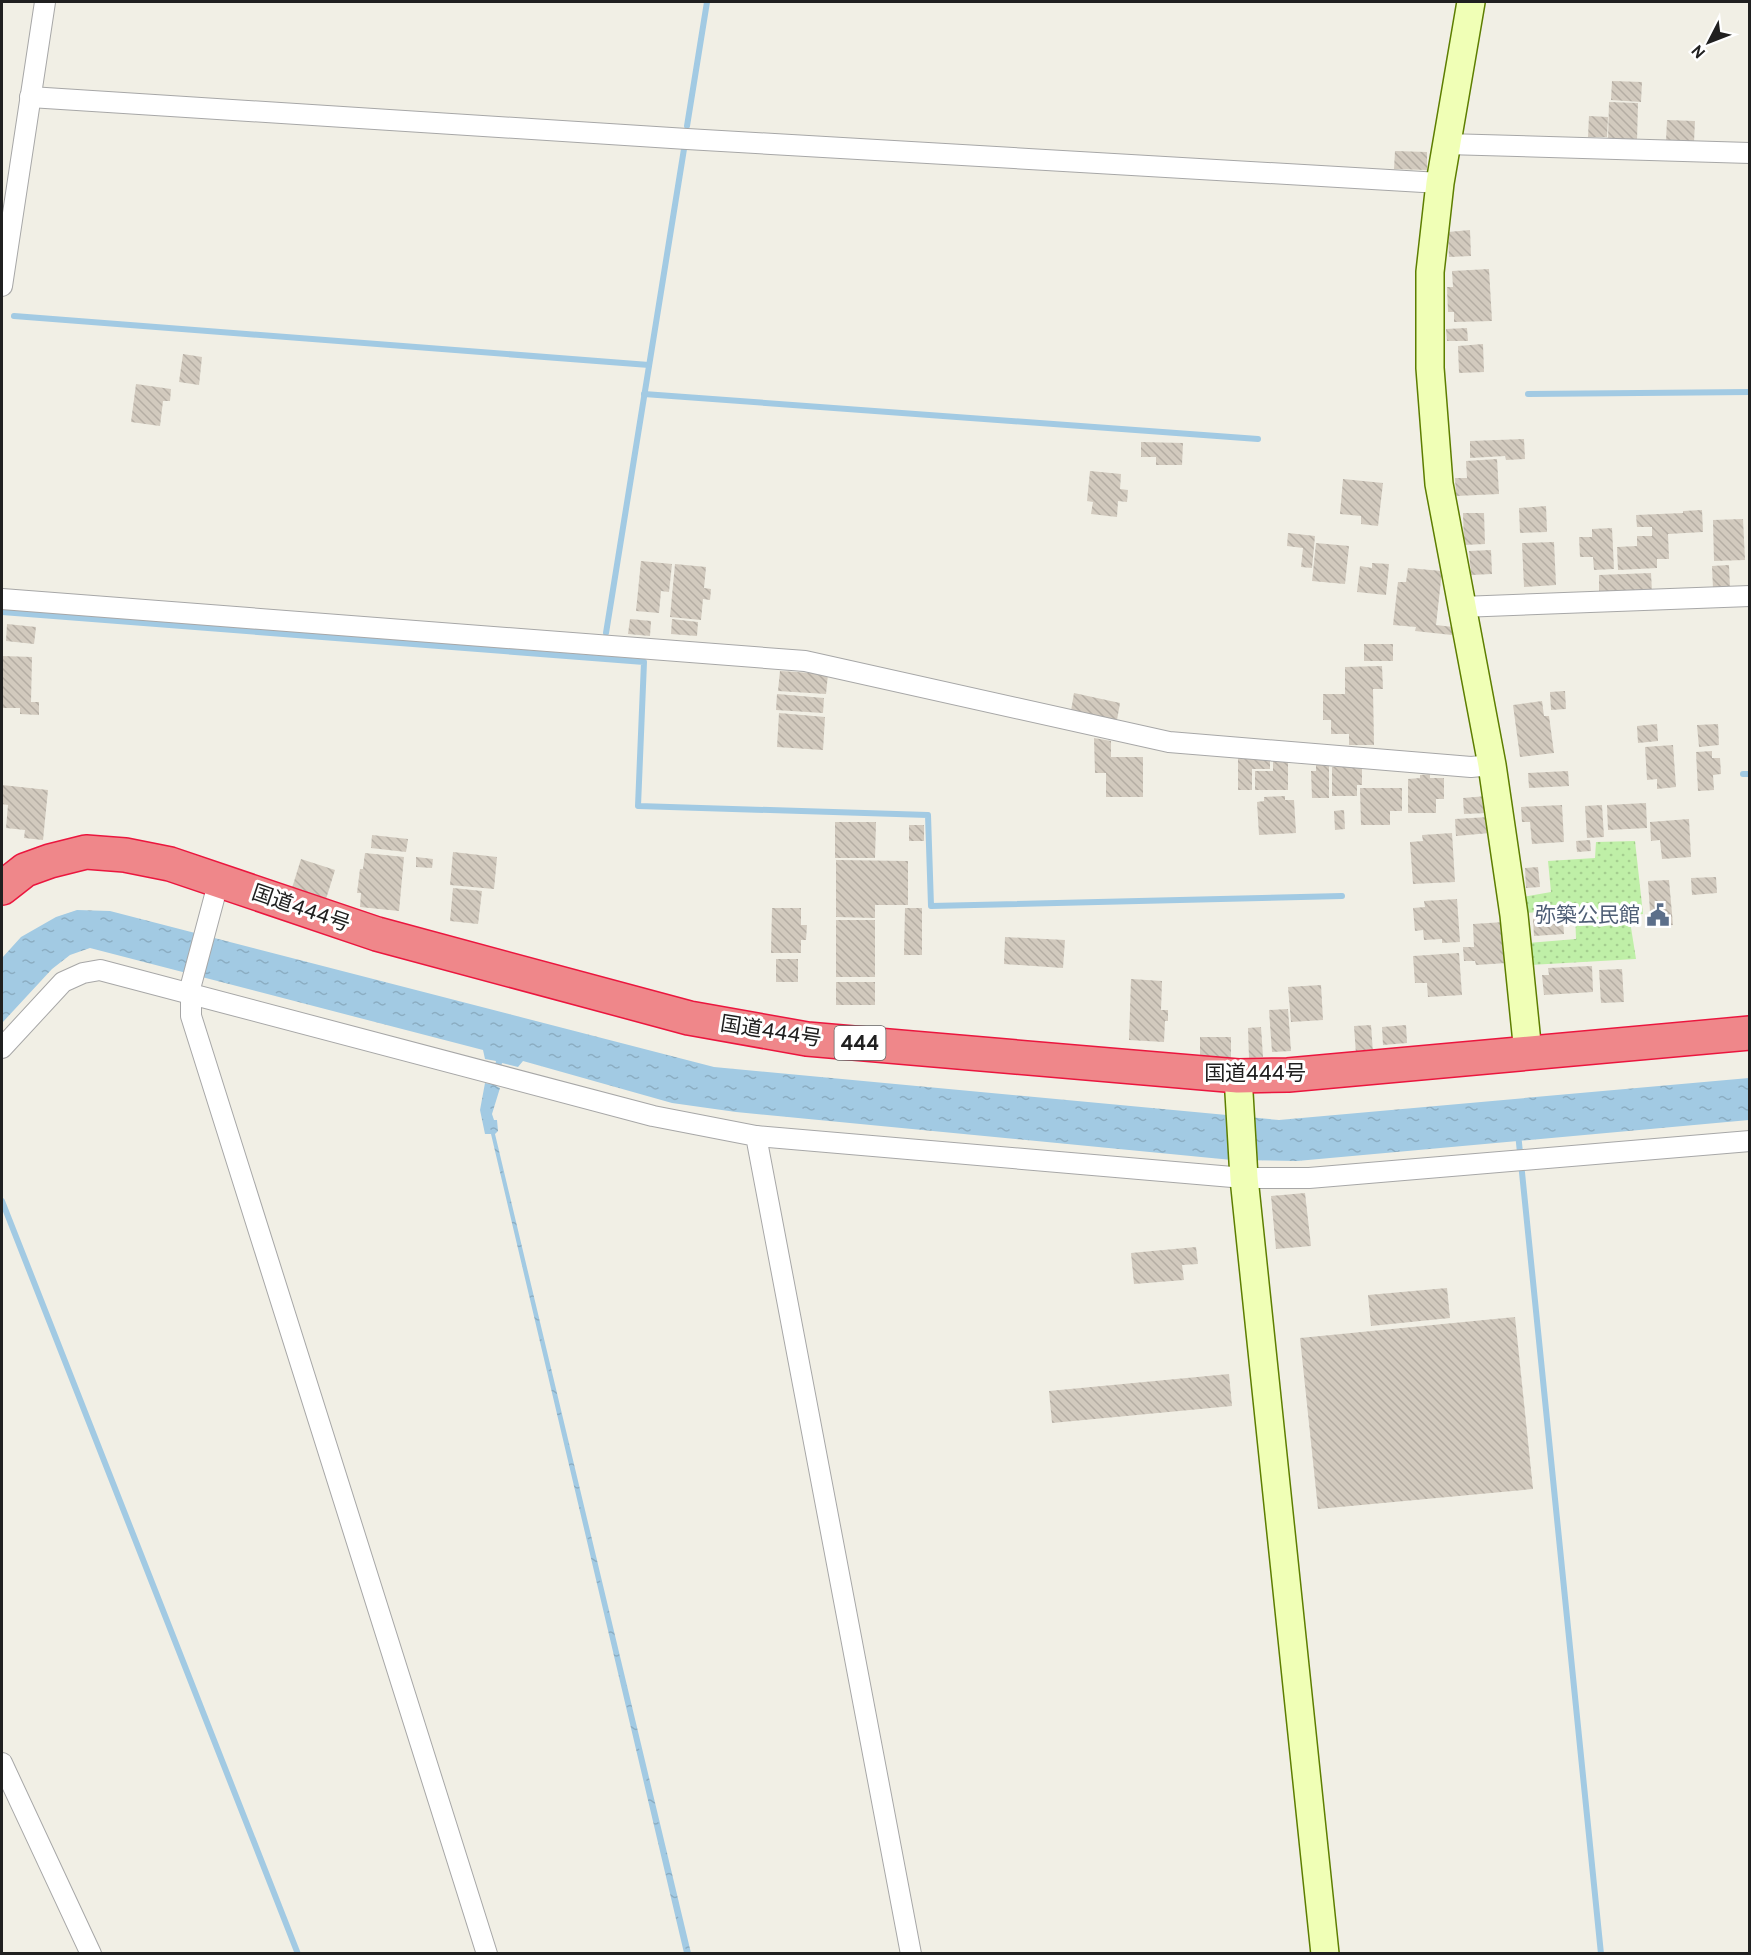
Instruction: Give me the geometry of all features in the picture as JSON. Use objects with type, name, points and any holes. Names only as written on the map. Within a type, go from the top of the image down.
[{"type":"highway","name":"国道444号","points":[[2,888],[25,870],[50,861],[86,852],[125,855],[170,864],[377,934],[689,1018],[807,1039],[1238,1091],[1300,1074],[1749,1033]]},
{"type":"street","points":[[2,286],[6,223],[45,2]]},
{"type":"street","points":[[1471,2],[1440,183],[1430,272],[1430,368],[1439,484],[1491,765],[1514,915],[1528,1053]]},
{"type":"street","points":[[30,97],[710,141],[1440,183]]},
{"type":"street","points":[[1446,144],[1749,153]]},
{"type":"street","points":[[1461,608],[1749,596]]},
{"type":"street","points":[[2,599],[805,661],[1170,742],[1471,767],[1491,765]]},
{"type":"street","points":[[219,880],[190,989],[190,1016],[488,1953]]},
{"type":"street","points":[[2,1048],[63,982],[83,972],[100,970],[190,989],[653,1116],[756,1136],[1309,1178],[1749,1141]]},
{"type":"street","points":[[1238,1091],[1244,1173],[1325,1953]]},
{"type":"street","points":[[756,1136],[910,1953]]},
{"type":"street","points":[[2,1763],[91,1953]]},
{"type":"green space","points":[[1635,841],[1643,914],[1629,915],[1636,959],[1530,965],[1528,943],[1576,939],[1575,910],[1524,913],[1523,897],[1551,892],[1548,861],[1595,858],[1596,842]]},
{"type":"water","points":[[77,910],[110,911],[714,1067],[1279,1120],[1749,1078],[1749,1120],[1297,1161],[1232,1160],[736,1112],[672,1103],[523,1061],[518,1067],[502,1063],[496,1086],[500,1088],[492,1114],[494,1120],[497,1120],[498,1131],[495,1134],[691,1953],[684,1953],[491,1134],[485,1134],[480,1110],[485,1083],[490,1084],[496,1061],[485,1059],[483,1050],[90,948],[70,955],[52,969],[2,1023],[2,958],[21,937],[56,917]]},
{"type":"building","points":[[1612,81],[1642,82],[1641,102],[1611,100]]},
{"type":"building","points":[[1609,102],[1638,103],[1637,141],[1608,140]]},
{"type":"building","points":[[1589,116],[1608,117],[1607,137],[1588,137]]},
{"type":"building","points":[[1667,120],[1695,121],[1694,142],[1666,141]]},
{"type":"building","points":[[1395,151],[1427,152],[1427,170],[1394,169]]},
{"type":"building","points":[[1470,230],[1471,256],[1449,257],[1448,232]]},
{"type":"building","points":[[1489,269],[1492,321],[1454,322],[1454,312],[1448,312],[1447,287],[1453,287],[1452,271]]},
{"type":"building","points":[[1467,328],[1468,341],[1447,341],[1446,329]]},
{"type":"building","points":[[1483,344],[1484,372],[1459,373],[1458,346]]},
{"type":"building","points":[[183,354],[202,357],[199,385],[179,382]]},
{"type":"building","points":[[136,384],[171,389],[170,401],[163,401],[160,426],[131,422]]},
{"type":"building","points":[[1524,439],[1525,459],[1506,460],[1505,456],[1470,458],[1470,441]]},
{"type":"building","points":[[1141,442],[1183,443],[1182,465],[1156,465],[1156,457],[1141,457]]},
{"type":"building","points":[[1497,459],[1499,494],[1456,496],[1455,478],[1467,478],[1466,461]]},
{"type":"building","points":[[1090,471],[1121,474],[1120,489],[1128,490],[1127,502],[1118,501],[1117,517],[1091,514],[1093,502],[1087,501]]},
{"type":"building","points":[[1343,479],[1383,483],[1378,526],[1361,524],[1361,516],[1340,514]]},
{"type":"building","points":[[1546,506],[1547,532],[1520,533],[1519,508]]},
{"type":"building","points":[[1702,510],[1703,532],[1668,534],[1669,559],[1657,559],[1657,568],[1618,570],[1617,547],[1637,546],[1637,536],[1652,536],[1652,527],[1637,527],[1636,515]]},
{"type":"building","points":[[1463,513],[1484,513],[1485,544],[1464,545]]},
{"type":"building","points":[[1743,519],[1745,560],[1714,561],[1713,520]]},
{"type":"building","points":[[1612,528],[1614,569],[1594,570],[1593,557],[1580,557],[1579,537],[1592,537],[1592,529]]},
{"type":"building","points":[[1288,533],[1315,536],[1312,568],[1301,567],[1303,548],[1287,546]]},
{"type":"building","points":[[1554,542],[1556,585],[1524,587],[1522,543]]},
{"type":"building","points":[[1316,543],[1349,546],[1345,584],[1312,581]]},
{"type":"building","points":[[1491,550],[1492,574],[1471,575],[1469,551]]},
{"type":"building","points":[[641,561],[672,564],[669,592],[661,591],[659,613],[636,611]]},
{"type":"building","points":[[1372,563],[1389,564],[1386,595],[1357,592],[1360,566],[1372,568]]},
{"type":"building","points":[[675,564],[706,567],[704,588],[711,589],[710,600],[703,599],[701,620],[670,617]]},
{"type":"building","points":[[1729,565],[1730,588],[1713,589],[1712,566]]},
{"type":"building","points":[[1408,568],[1442,571],[1436,625],[1453,627],[1452,635],[1415,631],[1416,627],[1393,625],[1398,582],[1406,582]]},
{"type":"building","points":[[1651,573],[1652,592],[1599,594],[1599,575]]},
{"type":"building","points":[[630,619],[651,621],[650,636],[628,634]]},
{"type":"building","points":[[672,619],[698,622],[697,636],[671,634]]},
{"type":"building","points":[[7,624],[36,627],[34,644],[6,641]]},
{"type":"building","points":[[1364,644],[1393,644],[1393,661],[1364,661]]},
{"type":"building","points":[[2,656],[32,657],[31,702],[39,702],[39,715],[20,714],[20,708],[2,708]]},
{"type":"building","points":[[1382,666],[1383,689],[1373,689],[1374,745],[1349,745],[1349,734],[1331,734],[1331,720],[1323,720],[1323,694],[1345,694],[1345,667]]},
{"type":"building","points":[[780,671],[828,674],[826,694],[778,691]]},
{"type":"building","points":[[1565,691],[1566,709],[1551,710],[1550,692]]},
{"type":"building","points":[[1074,693],[1120,703],[1117,720],[1071,711]]},
{"type":"building","points":[[777,694],[824,698],[823,713],[776,710]]},
{"type":"building","points":[[1542,701],[1544,716],[1549,716],[1554,753],[1520,757],[1513,705]]},
{"type":"building","points":[[779,713],[825,717],[823,750],[777,747]]},
{"type":"building","points":[[1657,724],[1658,741],[1638,743],[1637,726]]},
{"type":"building","points":[[1718,724],[1719,745],[1699,747],[1697,725]]},
{"type":"building","points":[[1094,738],[1111,741],[1111,757],[1143,757],[1143,797],[1106,797],[1106,773],[1095,773]]},
{"type":"building","points":[[1673,745],[1676,787],[1657,789],[1657,779],[1647,780],[1645,747]]},
{"type":"building","points":[[1712,751],[1712,758],[1720,758],[1721,774],[1713,775],[1714,790],[1698,791],[1696,752]]},
{"type":"building","points":[[1238,758],[1270,758],[1270,769],[1252,769],[1252,790],[1238,790]]},
{"type":"building","points":[[1273,760],[1288,760],[1288,790],[1255,790],[1255,771],[1273,771]]},
{"type":"building","points":[[1329,764],[1329,798],[1312,798],[1311,771],[1316,771],[1316,765]]},
{"type":"building","points":[[1332,767],[1362,767],[1362,785],[1357,785],[1357,796],[1332,796]]},
{"type":"building","points":[[1568,771],[1569,786],[1529,788],[1528,773]]},
{"type":"building","points":[[1430,774],[1430,778],[1444,778],[1444,799],[1436,799],[1436,813],[1408,813],[1408,779]]},
{"type":"building","points":[[2,785],[48,790],[43,840],[24,838],[25,830],[6,828],[8,805],[2,804]]},
{"type":"building","points":[[1360,788],[1402,788],[1402,811],[1390,811],[1390,825],[1361,825]]},
{"type":"building","points":[[1285,796],[1285,800],[1294,800],[1296,833],[1259,835],[1257,802],[1264,801],[1264,797]]},
{"type":"building","points":[[1487,796],[1488,813],[1464,814],[1463,798]]},
{"type":"building","points":[[1646,803],[1647,828],[1608,830],[1607,805]]},
{"type":"building","points":[[1562,805],[1564,842],[1532,844],[1530,822],[1522,822],[1521,807]]},
{"type":"building","points":[[1602,805],[1604,837],[1587,838],[1585,806]]},
{"type":"building","points":[[1344,810],[1345,829],[1335,830],[1334,811]]},
{"type":"building","points":[[1489,817],[1490,833],[1456,836],[1455,819]]},
{"type":"building","points":[[1689,819],[1691,857],[1662,859],[1660,840],[1651,841],[1650,822]]},
{"type":"building","points":[[835,822],[876,822],[875,858],[835,858]]},
{"type":"building","points":[[909,825],[924,825],[924,841],[909,841]]},
{"type":"building","points":[[1452,833],[1455,882],[1413,884],[1410,842],[1423,841],[1422,835]]},
{"type":"building","points":[[372,835],[408,839],[406,852],[371,848]]},
{"type":"building","points":[[1590,840],[1591,851],[1577,852],[1576,841]]},
{"type":"building","points":[[453,852],[497,857],[494,889],[450,885]]},
{"type":"building","points":[[365,853],[404,857],[399,911],[360,907],[361,893],[357,893]]},
{"type":"building","points":[[416,857],[433,859],[432,868],[416,867]]},
{"type":"building","points":[[301,859],[335,870],[326,899],[292,888]]},
{"type":"building","points":[[836,860],[908,861],[908,905],[875,905],[875,918],[836,917]]},
{"type":"building","points":[[1538,867],[1540,887],[1526,888],[1525,868]]},
{"type":"building","points":[[1716,877],[1717,893],[1692,895],[1691,878]]},
{"type":"building","points":[[1669,880],[1673,925],[1651,927],[1648,881]]},
{"type":"building","points":[[453,888],[482,891],[478,924],[450,921]]},
{"type":"building","points":[[1457,899],[1460,942],[1442,943],[1442,939],[1424,940],[1423,930],[1415,931],[1413,908],[1425,907],[1424,901]]},
{"type":"building","points":[[772,908],[801,908],[801,925],[807,925],[806,940],[801,940],[801,953],[771,953]]},
{"type":"building","points":[[905,908],[922,908],[922,955],[904,955]]},
{"type":"building","points":[[1563,917],[1564,934],[1534,936],[1533,918]]},
{"type":"building","points":[[836,920],[875,920],[875,977],[836,977]]},
{"type":"building","points":[[1504,922],[1507,963],[1476,965],[1475,961],[1464,961],[1463,947],[1474,947],[1473,924]]},
{"type":"building","points":[[1005,937],[1065,940],[1063,968],[1004,964]]},
{"type":"building","points":[[1459,953],[1462,995],[1428,997],[1427,983],[1415,983],[1413,956]]},
{"type":"building","points":[[776,959],[798,959],[798,982],[776,982]]},
{"type":"building","points":[[1592,966],[1593,992],[1544,995],[1542,975],[1549,975],[1548,968]]},
{"type":"building","points":[[1622,969],[1624,1002],[1601,1003],[1599,970]]},
{"type":"building","points":[[1131,979],[1162,981],[1161,1010],[1168,1010],[1164,1042],[1129,1040]]},
{"type":"building","points":[[836,982],[875,982],[875,1005],[836,1005]]},
{"type":"building","points":[[1321,985],[1323,1020],[1291,1022],[1288,987]]},
{"type":"building","points":[[1288,1009],[1291,1051],[1272,1052],[1269,1010]]},
{"type":"building","points":[[1371,1025],[1373,1053],[1356,1054],[1354,1026]]},
{"type":"building","points":[[1406,1025],[1407,1043],[1383,1045],[1382,1027]]},
{"type":"building","points":[[1261,1027],[1263,1057],[1249,1058],[1248,1028]]},
{"type":"building","points":[[1200,1037],[1231,1037],[1231,1058],[1200,1058]]},
{"type":"building","points":[[1305,1193],[1311,1246],[1276,1249],[1271,1196]]},
{"type":"building","points":[[1196,1247],[1198,1264],[1182,1265],[1184,1280],[1134,1284],[1131,1253]]},
{"type":"building","points":[[1447,1288],[1450,1318],[1371,1326],[1368,1295]]},
{"type":"building","points":[[1515,1317],[1533,1489],[1318,1509],[1300,1338]]},
{"type":"building","points":[[1229,1374],[1232,1406],[1052,1423],[1049,1391]]},
{"type":"waterway","points":[[687,126],[707,2]]},
{"type":"waterway","points":[[606,633],[684,149]]},
{"type":"waterway","points":[[14,316],[649,365]]},
{"type":"waterway","points":[[1528,394],[1750,392]]},
{"type":"waterway","points":[[644,394],[1258,439]]},
{"type":"waterway","points":[[2,612],[644,662],[638,806],[928,815],[931,906],[1342,896]]},
{"type":"waterway","points":[[1743,774],[1750,774]]},
{"type":"waterway","points":[[1518,1133],[1601,1954]]},
{"type":"waterway","points":[[2,1201],[298,1954]]},
{"type":"place","name":"弥築公民館","points":[[1658,915]]}]
